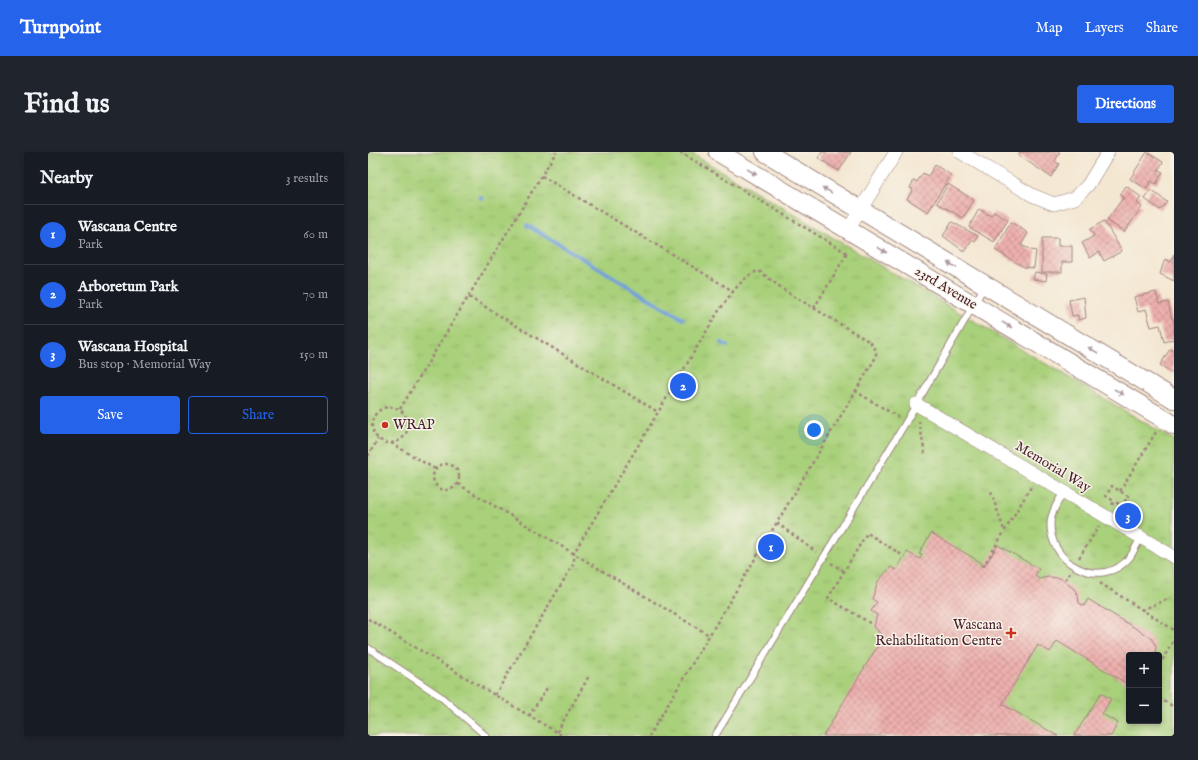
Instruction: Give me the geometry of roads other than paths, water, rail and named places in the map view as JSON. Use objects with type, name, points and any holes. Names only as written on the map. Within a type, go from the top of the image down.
[{"type":"main road","name":"23rd Avenue","points":[[718,152],[1169,422]]},
{"type":"main road","name":"23rd Avenue","points":[[765,152],[1174,399]]},
{"type":"street","points":[[848,230],[896,152]]},
{"type":"street","points":[[960,152],[1032,196],[1054,204],[1075,198],[1088,185],[1108,152]]},
{"type":"street","name":"Memorial Way","points":[[916,404],[1174,557]]},
{"type":"lane","points":[[716,736],[906,422],[985,286]]},
{"type":"lane","points":[[1064,492],[1055,505],[1051,520],[1052,536],[1058,550],[1068,562],[1084,570],[1101,574],[1119,566],[1130,557],[1141,538]]},
{"type":"lane","points":[[368,648],[440,696],[486,736]]},
{"type":"waterway","points":[[527,225],[683,319]]},
{"type":"waterway","points":[[722,343],[727,346]]},
{"type":"place","name":"Arboretum Park","points":[[683,386]]},
{"type":"place","name":"WRAP","points":[[385,425]]},
{"type":"place","name":"Wascana Hospital","points":[[1128,516]]},
{"type":"place","name":"Wascana Centre","points":[[771,547]]},
{"type":"place","name":"Wascana Rehabilitation Centre","points":[[1011,633]]}]
